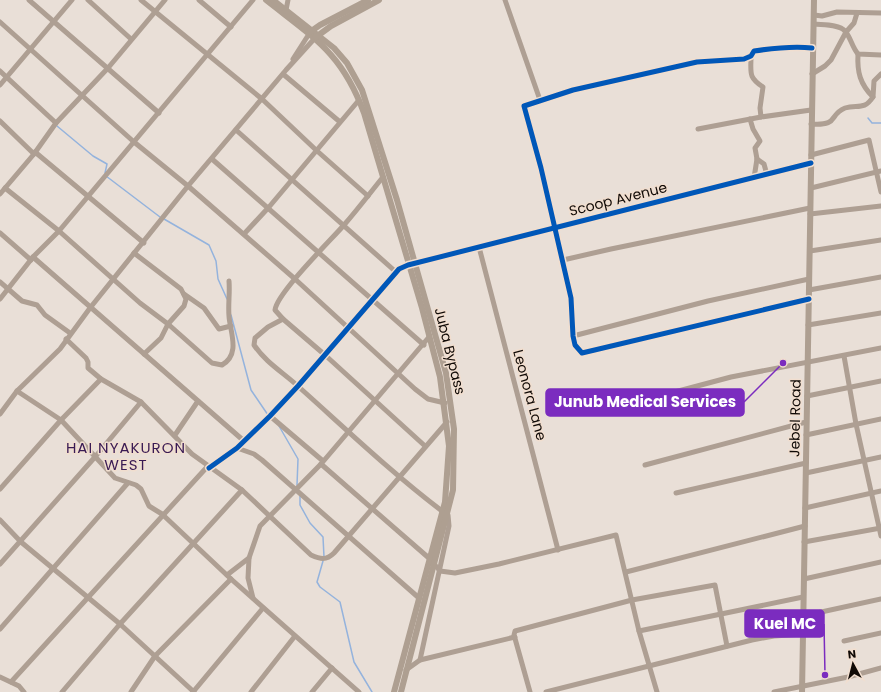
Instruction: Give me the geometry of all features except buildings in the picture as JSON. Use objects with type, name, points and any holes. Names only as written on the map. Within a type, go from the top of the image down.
[{"type":"main road","points":[[266,0],[310,32]]},
{"type":"main road","points":[[274,0],[316,37],[331,26],[379,0]]},
{"type":"main road","points":[[310,32],[368,0]]},
{"type":"main road","name":"Jebel Road","points":[[802,689],[814,0]]},
{"type":"main road","name":"Juba Bypass","points":[[316,37],[342,66],[359,100],[429,337],[445,403],[449,465],[445,513],[435,564],[401,692]]},
{"type":"main road","name":"Juba Bypass","points":[[316,37],[340,54],[362,90],[376,130],[415,264],[446,373],[452,405],[455,466],[453,490],[430,559],[394,692]]},
{"type":"street","points":[[29,0],[159,113]]},
{"type":"street","points":[[0,85],[72,0]]},
{"type":"street","points":[[88,0],[131,39]]},
{"type":"street","points":[[141,0],[207,56],[262,99],[368,196]]},
{"type":"street","points":[[0,194],[35,153],[56,123],[108,68],[165,0]]},
{"type":"street","points":[[199,0],[231,27]]},
{"type":"street","points":[[0,299],[9,290],[32,259],[59,231],[253,0]]},
{"type":"street","points":[[286,10],[288,0]]},
{"type":"street","points":[[505,0],[540,100]]},
{"type":"street","points":[[814,16],[822,16],[837,12],[881,13]]},
{"type":"street","points":[[812,74],[825,66],[831,60],[846,32],[854,23],[857,12]]},
{"type":"street","points":[[0,22],[134,142],[188,186],[295,278],[428,399],[445,403]]},
{"type":"street","points":[[814,24],[840,27],[846,32],[852,48],[858,54],[881,55]]},
{"type":"street","points":[[285,72],[310,32]]},
{"type":"street","points":[[0,414],[17,391],[60,349],[70,333],[134,253],[144,243],[188,186],[316,37]]},
{"type":"street","points":[[761,117],[760,108],[762,87],[754,81],[751,76],[751,56],[754,51],[788,46],[812,48]]},
{"type":"street","points":[[858,54],[858,74],[865,89],[873,97]]},
{"type":"street","points":[[751,56],[732,60],[696,62],[573,90],[524,106],[563,260],[571,298],[573,336],[575,345],[582,353],[809,299]]},
{"type":"street","points":[[0,72],[56,123]]},
{"type":"street","points":[[285,72],[340,122]]},
{"type":"street","points":[[811,124],[823,124],[830,122],[840,111],[850,107],[861,107],[873,97],[874,81],[881,74]]},
{"type":"street","points":[[244,234],[269,207],[359,100]]},
{"type":"street","points":[[698,129],[761,117],[811,110]]},
{"type":"street","points":[[750,119],[753,129],[760,140],[756,148],[757,159],[754,178]]},
{"type":"street","points":[[0,121],[35,153],[144,243]]},
{"type":"street","points":[[236,130],[396,272]]},
{"type":"street","points":[[811,155],[869,140],[878,172],[881,192]]},
{"type":"street","points":[[212,159],[269,207],[372,300],[424,344]]},
{"type":"street","points":[[757,159],[764,164],[767,175]]},
{"type":"street","name":"Scoop Avenue","points":[[408,265],[811,163]]},
{"type":"street","points":[[811,188],[878,172]]},
{"type":"street","points":[[383,178],[320,253],[295,278],[276,307],[278,314],[282,319],[325,355],[425,446]]},
{"type":"street","points":[[5,188],[59,231],[140,303],[168,324],[212,363],[222,365],[233,351],[234,345],[229,316],[229,281]]},
{"type":"street","points":[[563,260],[810,211],[881,206]]},
{"type":"street","points":[[0,233],[144,354],[244,441]]},
{"type":"street","points":[[810,251],[881,240]]},
{"type":"street","name":"Leonora Lane","points":[[479,247],[558,550]]},
{"type":"street","points":[[134,253],[181,289],[186,299],[184,306],[168,324],[161,338],[144,354]]},
{"type":"street","points":[[11,682],[88,599],[162,514],[208,467],[237,448],[270,416],[298,386],[396,272],[408,265]]},
{"type":"street","points":[[809,290],[881,277]]},
{"type":"street","points":[[573,336],[708,301],[809,279]]},
{"type":"street","points":[[0,282],[22,301],[37,304],[45,315],[70,333]]},
{"type":"street","points":[[184,294],[204,308],[219,329],[231,326]]},
{"type":"street","points":[[808,325],[881,313]]},
{"type":"street","points":[[282,319],[263,330],[255,338],[254,344],[267,361],[298,386],[400,478],[445,513],[449,526],[420,660]]},
{"type":"street","points":[[131,692],[155,656],[229,577],[249,558],[253,551],[258,530],[322,463],[429,337]]},
{"type":"street","points":[[66,339],[86,358],[88,368],[101,378],[141,402],[192,454],[208,467],[242,490],[311,555],[319,559],[329,558],[447,422]]},
{"type":"street","points":[[607,410],[731,377],[881,348]]},
{"type":"street","points":[[844,356],[856,424],[881,536]]},
{"type":"street","points":[[0,490],[61,420],[101,378]]},
{"type":"street","points":[[807,396],[881,382]]},
{"type":"street","points":[[17,391],[61,420],[116,478],[127,484],[136,485],[141,489],[149,506],[162,514],[263,608],[359,692]]},
{"type":"street","points":[[175,435],[198,401]]},
{"type":"street","points":[[0,564],[22,542],[141,402]]},
{"type":"street","points":[[270,416],[430,559],[440,571],[455,573],[558,550],[616,535],[639,631],[657,692]]},
{"type":"street","points":[[806,435],[881,419]]},
{"type":"street","points":[[645,465],[806,422]]},
{"type":"street","points":[[237,448],[254,454],[419,598]]},
{"type":"street","points":[[806,473],[881,456]]},
{"type":"street","points":[[676,493],[806,463]]},
{"type":"street","points":[[0,629],[127,484]]},
{"type":"street","points":[[62,692],[120,624],[242,490]]},
{"type":"street","points":[[805,508],[881,491]]},
{"type":"street","points":[[0,520],[22,542],[88,599],[120,624],[193,692],[263,608]]},
{"type":"street","points":[[626,572],[804,526]]},
{"type":"street","points":[[804,542],[880,528]]},
{"type":"street","points":[[249,558],[248,578],[254,599]]},
{"type":"street","points":[[804,579],[881,562]]},
{"type":"street","points":[[530,692],[515,637],[515,632],[632,600],[715,585],[727,646]]},
{"type":"street","points":[[639,631],[803,597]]},
{"type":"street","points":[[803,616],[881,599]]},
{"type":"street","points":[[844,641],[881,633]]},
{"type":"street","points":[[546,692],[765,637],[803,634]]},
{"type":"street","points":[[251,692],[295,636]]},
{"type":"street","points":[[406,670],[420,660],[515,637]]},
{"type":"street","points":[[312,692],[332,668]]},
{"type":"street","points":[[774,692],[802,689],[881,668]]},
{"type":"street","points":[[0,676],[19,686],[24,692]]},
{"type":"waterway","points":[[868,118],[872,123],[881,123]]},
{"type":"waterway","points":[[57,126],[93,156],[107,164],[105,173]]},
{"type":"waterway","points":[[106,176],[160,217]]},
{"type":"waterway","points":[[164,219],[209,245],[216,261],[218,279],[227,299]]},
{"type":"waterway","points":[[231,315],[251,390],[268,415]]},
{"type":"waterway","points":[[279,426],[298,459],[297,485]]},
{"type":"waterway","points":[[300,496],[300,505],[310,523],[323,537],[324,557]]},
{"type":"waterway","points":[[323,561],[317,582],[320,587],[340,602],[354,662],[372,692]]},
{"type":"cycle path","points":[[809,299],[582,353],[575,345],[573,336],[571,298],[541,168],[524,106],[573,90],[697,62],[744,59],[751,56],[754,51],[769,49],[790,47],[812,48]]},
{"type":"cycle path","points":[[209,468],[237,448],[270,416],[298,386],[399,269],[408,265],[811,163]]},
{"type":"place","name":"Junub Medical Services","points":[[783,363]]},
{"type":"place","name":"Kuel MC","points":[[825,675]]},
{"type":"district","name":"HAI NYAKURON WEST","points":[[126,456]]}]
